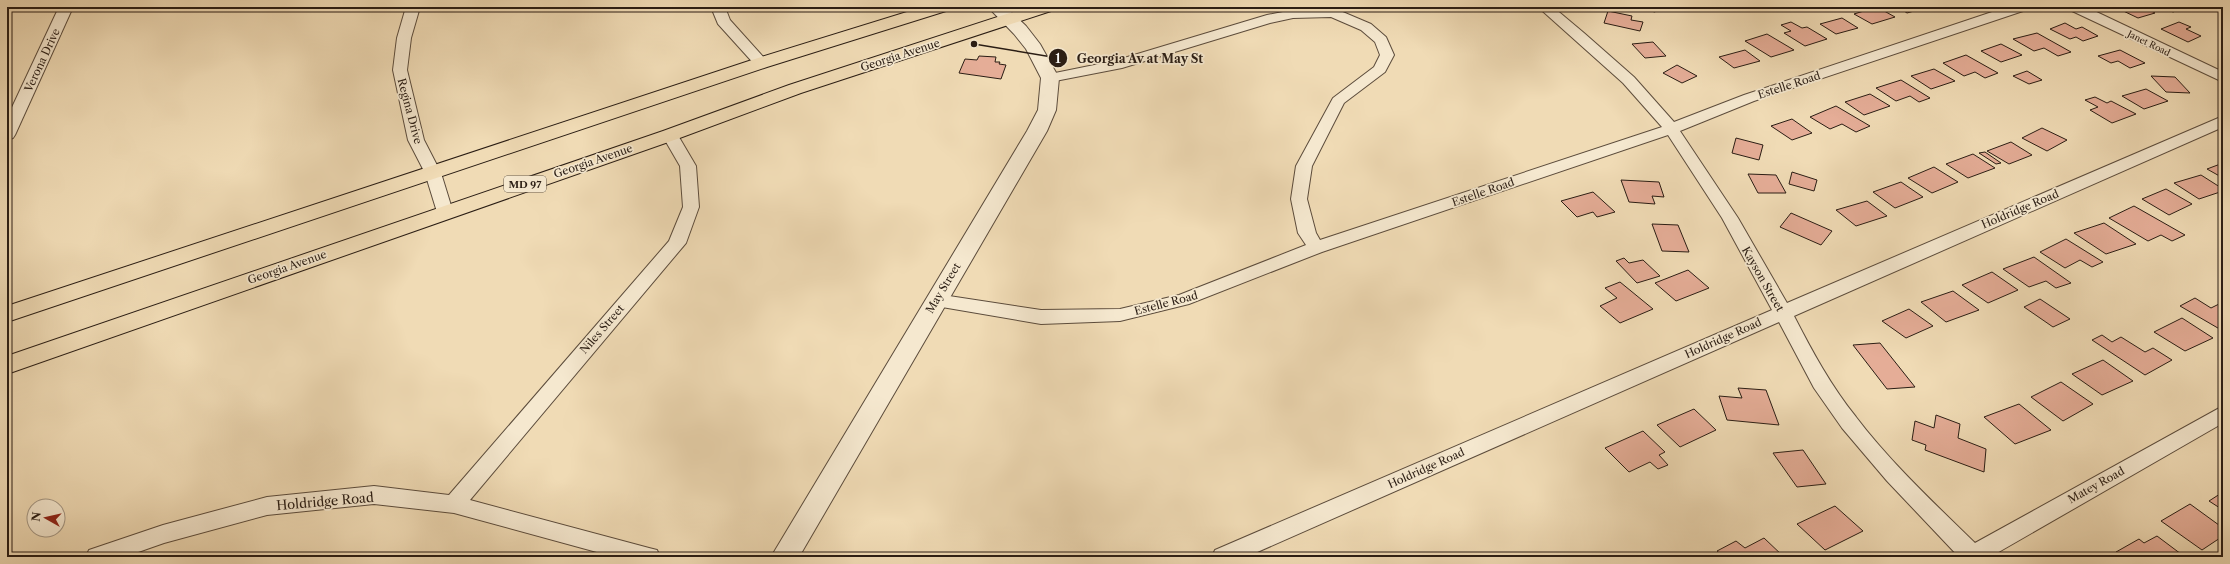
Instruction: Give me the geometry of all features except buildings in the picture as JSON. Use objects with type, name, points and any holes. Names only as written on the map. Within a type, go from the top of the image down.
[{"type":"main road","points":[[7,314],[761,63],[940,7]]},
{"type":"main road","name":"Georgia Avenue","points":[[7,365],[670,135],[1001,13],[1045,7]]},
{"type":"street","name":"Verona Drive","points":[[7,135],[66,7]]},
{"type":"street","name":"Regina Drive","points":[[413,7],[404,38],[400,70],[416,140],[433,173],[445,212]]},
{"type":"street","points":[[718,7],[723,21],[761,63]]},
{"type":"street","name":"Kayson Street","points":[[1545,7],[1625,75],[1671,129],[1711,187],[1782,312],[1812,369],[1849,423],[1901,483],[1973,556]]},
{"type":"street","name":"Estelle Road","points":[[936,300],[1041,318],[1120,315],[1183,300],[1316,248],[1671,129],[1749,98],[2021,7]]},
{"type":"street","name":"Janet Road","points":[[2075,7],[2223,78]]},
{"type":"street","points":[[1001,13],[1020,30],[1034,48],[1050,78],[1117,64],[1267,19],[1294,14],[1333,13],[1366,27],[1381,40],[1386,55],[1380,69],[1338,101],[1304,166],[1299,199],[1308,233],[1316,248]]},
{"type":"street","name":"May Street","points":[[785,557],[1037,131],[1048,110],[1050,78]]},
{"type":"street","name":"Holdridge Road","points":[[1223,557],[2223,121]]},
{"type":"street","name":"Niles Street","points":[[454,504],[477,475],[677,243],[691,206],[688,166],[670,135]]},
{"type":"street","name":"Matey Road","points":[[1973,556],[2223,414]]},
{"type":"street","name":"Holdridge Road","points":[[97,557],[163,534],[267,506],[374,495],[454,504],[649,557]]},
{"type":"place","name":"Georgia Av at May St","points":[[974,44]]}]
